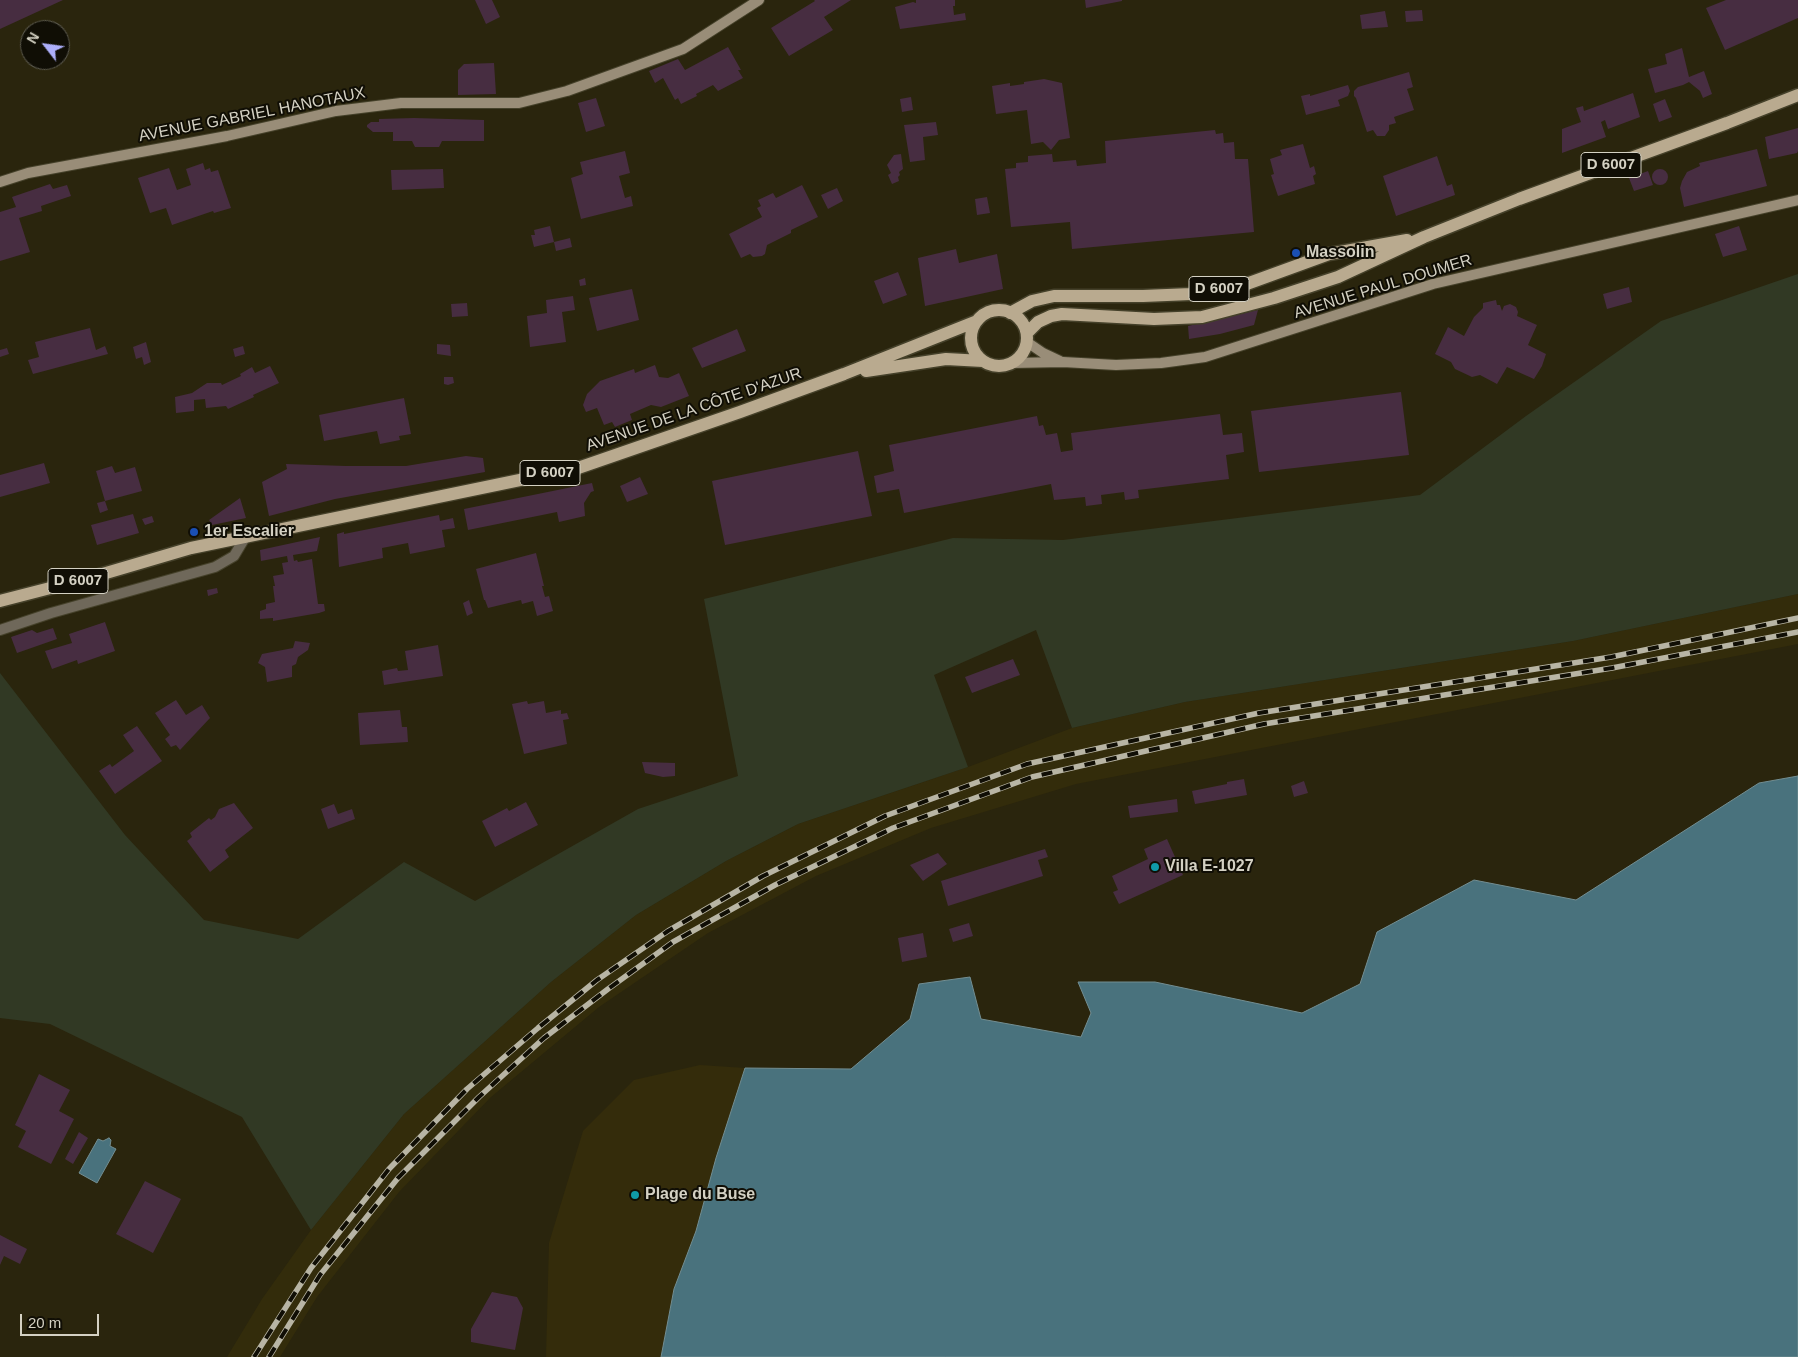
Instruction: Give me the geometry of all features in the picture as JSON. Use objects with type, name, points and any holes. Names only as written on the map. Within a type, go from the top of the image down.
[{"type":"main road","name":"AVENUE GABRIEL HANOTAUX","points":[[0,182],[28,174],[227,136],[336,111],[401,103],[519,103],[567,90],[683,49],[759,0]]},
{"type":"main road","name":"D 6007","points":[[1027,337],[1038,322],[1051,316],[1062,314],[1154,319],[1202,317],[1274,298],[1338,277],[1424,237],[1519,199],[1798,95]]},
{"type":"main road","name":"AVENUE PAUL DOUMER","points":[[1012,363],[1063,362],[1116,365],[1161,363],[1205,357],[1432,284],[1798,200]]},
{"type":"main road","name":"D 6007","points":[[1010,313],[1032,301],[1054,296],[1191,294],[1241,286],[1329,254],[1424,237]]},
{"type":"main road","points":[[1001,310],[1010,313],[1024,324],[1027,337],[1024,350],[1019,358],[1012,363],[997,367],[982,362],[972,347],[972,329],[983,315],[992,311],[1001,310]]},
{"type":"main road","name":"AVENUE DE LA CÔTE D'AZUR","points":[[0,601],[89,578],[191,548],[578,468],[844,374],[977,321]]},
{"type":"main road","name":"AVENUE PAUL DOUMER","points":[[1027,337],[1043,352],[1063,362]]},
{"type":"main road","name":"AVENUE DE LA CÔTE D'AZUR","points":[[844,374],[946,359],[982,362]]},
{"type":"street","points":[[0,630],[51,613],[215,567],[234,556],[246,536]]},
{"type":"shaded area","points":[[1798,594],[1798,644],[1076,784],[931,828],[816,876],[708,933],[599,1007],[491,1097],[399,1192],[317,1297],[280,1357],[227,1357],[262,1299],[311,1230],[404,1114],[551,982],[636,915],[726,861],[798,824],[968,767],[1072,728],[1185,702],[1573,641]]},
{"type":"green space","points":[[1798,274],[1798,594],[1573,641],[1185,702],[1072,728],[1036,630],[934,675],[968,767],[798,824],[726,861],[636,915],[551,982],[404,1114],[311,1230],[242,1117],[50,1024],[0,1018],[0,673],[125,835],[204,920],[298,939],[404,862],[475,901],[638,809],[738,776],[704,599],[953,538],[1063,540],[1420,495],[1526,416],[1661,321]]},
{"type":"sand","name":"Plage du Buse","points":[[700,1065],[745,1068],[716,1158],[696,1231],[674,1289],[661,1357],[546,1357],[549,1243],[583,1131],[634,1080]]},
{"type":"water","points":[[1798,776],[1798,1357],[661,1357],[674,1289],[696,1231],[716,1158],[745,1068],[851,1069],[910,1019],[919,984],[970,977],[981,1019],[1081,1037],[1091,1013],[1078,982],[1155,982],[1302,1013],[1360,984],[1377,932],[1474,880],[1576,900],[1759,783]]},
{"type":"water","points":[[109,1138],[111,1140],[110,1146],[116,1149],[97,1183],[79,1173],[98,1139],[103,1141]]},
{"type":"building","points":[[0,0],[63,0],[0,29]]},
{"type":"building","points":[[475,0],[492,0],[500,17],[486,24]]},
{"type":"building","points":[[814,0],[851,0],[824,17],[833,30],[789,56],[771,28]]},
{"type":"building","points":[[916,0],[955,0],[955,6],[953,6],[954,15],[965,13],[966,20],[900,29],[895,7],[913,2],[916,3]]},
{"type":"building","points":[[1085,0],[1122,0],[1122,1],[1086,8]]},
{"type":"building","points":[[1726,0],[1798,0],[1798,18],[1725,50],[1706,8]]},
{"type":"building","points":[[1422,10],[1423,21],[1406,22],[1405,11]]},
{"type":"building","points":[[1385,11],[1388,27],[1362,29],[1360,15]]},
{"type":"building","points":[[728,47],[741,70],[738,70],[743,78],[718,91],[713,85],[681,104],[678,98],[675,100],[663,78],[655,83],[649,71],[678,59],[685,70]]},
{"type":"building","points":[[1682,48],[1689,77],[1704,71],[1712,94],[1703,98],[1700,91],[1689,82],[1655,93],[1648,69],[1667,64],[1665,54]]},
{"type":"building","points":[[494,63],[496,94],[458,95],[458,70],[464,64]]},
{"type":"building","points":[[1409,72],[1413,87],[1407,89],[1414,110],[1394,117],[1396,123],[1389,125],[1389,130],[1385,136],[1377,136],[1373,130],[1367,132],[1354,96],[1354,91],[1358,87]]},
{"type":"building","points":[[1044,79],[1062,83],[1070,138],[1059,140],[1051,150],[1043,142],[1031,144],[1027,110],[996,114],[992,86],[1010,83],[1010,86]]},
{"type":"building","points":[[1348,85],[1350,91],[1348,96],[1338,100],[1340,106],[1306,115],[1301,96],[1310,94],[1310,96]]},
{"type":"building","points":[[1633,93],[1640,117],[1608,129],[1605,120],[1601,122],[1606,137],[1562,153],[1562,129],[1581,122],[1576,108],[1583,106],[1584,111]]},
{"type":"building","points":[[911,97],[913,110],[902,112],[900,99]]},
{"type":"building","points":[[596,98],[605,126],[586,132],[578,103]]},
{"type":"building","points":[[1665,99],[1672,117],[1659,122],[1653,104]]},
{"type":"building","points":[[379,119],[484,120],[484,141],[442,141],[439,147],[415,147],[412,141],[393,141],[393,132],[373,132],[367,127],[371,122],[379,122]]},
{"type":"building","points":[[936,122],[938,135],[923,137],[925,160],[910,162],[904,125]]},
{"type":"building","points":[[1798,128],[1797,153],[1769,159],[1765,137]]},
{"type":"building","points":[[1215,130],[1216,134],[1223,133],[1224,143],[1234,142],[1235,159],[1248,159],[1254,232],[1072,249],[1070,222],[1011,227],[1005,169],[1016,168],[1016,163],[1028,162],[1028,156],[1052,154],[1053,162],[1076,160],[1077,166],[1106,163],[1105,141]]},
{"type":"building","points":[[1303,144],[1310,168],[1314,166],[1316,174],[1313,176],[1315,184],[1278,196],[1271,175],[1274,174],[1270,159],[1282,155],[1280,150]]},
{"type":"building","points":[[1757,149],[1767,186],[1684,207],[1680,188],[1687,172],[1700,166],[1699,163]]},
{"type":"building","points":[[625,151],[630,173],[619,176],[625,198],[631,196],[633,206],[581,219],[571,178],[583,174],[580,162]]},
{"type":"building","points":[[901,154],[903,169],[899,172],[899,181],[892,184],[888,175],[891,173],[887,165],[894,155]]},
{"type":"building","points":[[1437,156],[1447,186],[1452,184],[1455,195],[1396,216],[1383,176]]},
{"type":"building","points":[[203,163],[205,170],[210,168],[211,172],[218,170],[231,208],[214,213],[213,211],[172,225],[166,208],[150,213],[138,178],[169,168],[177,190],[191,185],[186,169]]},
{"type":"building","points":[[443,169],[444,188],[392,190],[391,170]]},
{"type":"building","points":[[1660,169],[1668,177],[1660,185],[1652,177]]},
{"type":"building","points":[[1648,171],[1653,185],[1634,191],[1629,178]]},
{"type":"building","points":[[50,184],[53,189],[67,185],[71,196],[41,206],[42,211],[19,218],[30,252],[0,261],[0,212],[16,207],[12,197]]},
{"type":"building","points":[[802,185],[818,217],[791,230],[791,233],[767,245],[765,254],[762,256],[753,257],[750,254],[741,258],[729,234],[762,217],[757,208],[761,206],[758,200],[773,193],[776,198]]},
{"type":"building","points":[[837,188],[843,201],[828,209],[821,195]]},
{"type":"building","points":[[987,197],[990,213],[977,215],[975,199]]},
{"type":"building","points":[[550,226],[554,242],[534,247],[531,235],[535,235],[534,230]]},
{"type":"building","points":[[1739,226],[1747,250],[1723,257],[1715,234]]},
{"type":"building","points":[[570,238],[572,247],[556,251],[554,242]]},
{"type":"building","points":[[956,249],[959,263],[997,254],[1003,289],[925,306],[918,258]]},
{"type":"building","points":[[898,272],[907,295],[883,304],[874,281]]},
{"type":"building","points":[[585,278],[586,285],[580,286],[579,280]]},
{"type":"building","points":[[1629,287],[1632,302],[1607,309],[1603,294]]},
{"type":"building","points":[[632,289],[639,320],[597,331],[589,298]]},
{"type":"building","points":[[573,296],[575,310],[562,312],[566,342],[530,347],[527,316],[547,313],[546,300]]},
{"type":"building","points":[[1496,300],[1497,305],[1500,305],[1502,311],[1504,306],[1510,304],[1516,307],[1517,316],[1537,325],[1528,345],[1546,354],[1542,366],[1534,379],[1507,367],[1497,384],[1480,375],[1472,377],[1455,369],[1451,362],[1435,354],[1448,327],[1464,336],[1474,317],[1483,308],[1483,303]]},
{"type":"building","points":[[467,303],[468,316],[452,317],[451,304]]},
{"type":"building","points":[[1258,310],[1254,325],[1220,334],[1189,339],[1188,326]]},
{"type":"building","points":[[90,328],[96,350],[105,346],[108,354],[33,374],[28,360],[39,357],[35,342]]},
{"type":"building","points":[[737,329],[746,351],[702,368],[692,348]]},
{"type":"building","points":[[146,342],[151,362],[144,365],[142,357],[136,359],[133,347]]},
{"type":"building","points":[[437,344],[450,345],[451,356],[437,354]]},
{"type":"building","points":[[243,346],[245,354],[235,357],[233,349]]},
{"type":"building","points":[[7,348],[9,354],[0,357],[0,350]]},
{"type":"building","points":[[655,365],[659,377],[668,378],[679,373],[689,396],[661,407],[651,405],[630,414],[632,420],[615,427],[612,422],[604,425],[597,408],[586,412],[583,405],[587,394],[600,381],[634,369],[635,373]]},
{"type":"building","points":[[270,366],[279,383],[253,395],[254,397],[228,409],[226,406],[206,408],[205,399],[194,400],[194,411],[176,413],[175,397],[192,393],[207,383],[221,383],[222,385],[241,376],[240,374],[252,367],[255,373]]},
{"type":"building","points":[[444,377],[453,377],[454,383],[444,384]]},
{"type":"building","points":[[1401,392],[1409,455],[1259,472],[1251,411]]},
{"type":"building","points":[[404,398],[411,434],[399,436],[400,440],[380,444],[377,431],[324,441],[319,415]]},
{"type":"building","points":[[1220,414],[1223,435],[1242,433],[1244,452],[1226,455],[1229,479],[1138,490],[1139,498],[1125,500],[1124,492],[1101,495],[1102,504],[1086,506],[1085,497],[1054,500],[1051,484],[904,513],[899,489],[877,493],[874,476],[894,471],[889,445],[1037,416],[1039,426],[1043,425],[1046,435],[1057,433],[1061,452],[1073,450],[1071,433]]},
{"type":"building","points":[[858,451],[872,516],[725,545],[712,481]]},
{"type":"building","points":[[466,456],[483,458],[485,472],[335,499],[269,516],[262,482],[287,469],[286,464],[406,466]]},
{"type":"building","points":[[44,463],[50,483],[0,497],[0,475]]},
{"type":"building","points":[[112,466],[115,473],[135,467],[142,491],[105,501],[96,471]]},
{"type":"building","points":[[640,477],[648,494],[627,502],[620,486]]},
{"type":"building","points":[[592,483],[594,491],[591,492],[584,503],[585,516],[559,522],[557,512],[468,530],[464,509]]},
{"type":"building","points":[[240,498],[246,518],[212,525],[209,520]]},
{"type":"building","points":[[105,501],[108,510],[100,513],[97,503]]},
{"type":"building","points":[[133,514],[139,533],[97,545],[91,525]]},
{"type":"building","points":[[439,515],[440,521],[453,518],[455,528],[442,530],[445,547],[410,554],[408,543],[382,548],[383,558],[339,567],[337,534]]},
{"type":"building","points":[[152,516],[154,522],[145,525],[142,519]]},
{"type":"building","points":[[320,537],[317,551],[293,555],[294,561],[297,560],[298,562],[312,559],[318,604],[324,604],[325,611],[273,621],[273,618],[260,619],[260,611],[266,609],[266,604],[275,602],[273,576],[284,574],[282,563],[288,562],[287,556],[261,561],[260,550]]},
{"type":"building","points":[[536,553],[545,597],[549,596],[553,611],[537,616],[533,601],[522,604],[521,600],[488,608],[476,569]]},
{"type":"building","points":[[217,588],[218,593],[208,596],[207,590]]},
{"type":"building","points":[[469,600],[473,613],[467,616],[463,603]]},
{"type":"building","points":[[105,622],[115,651],[78,664],[77,660],[52,669],[45,651],[72,643],[69,634]]},
{"type":"building","points":[[53,628],[57,639],[17,653],[11,637],[32,630],[37,633]]},
{"type":"building","points":[[295,641],[310,643],[308,650],[298,657],[296,664],[292,666],[292,677],[267,682],[265,667],[258,663],[262,654],[293,648]]},
{"type":"building","points":[[438,645],[443,676],[384,685],[382,671],[397,668],[398,671],[408,670],[405,651]]},
{"type":"building","points":[[1013,659],[1020,675],[972,693],[965,677]]},
{"type":"building","points":[[176,700],[186,715],[202,705],[210,718],[180,750],[176,745],[171,747],[165,739],[170,735],[155,713]]},
{"type":"building","points":[[527,701],[528,704],[544,701],[546,713],[561,710],[561,714],[567,713],[569,719],[563,720],[567,744],[524,754],[512,704]]},
{"type":"building","points":[[400,710],[402,727],[407,727],[408,742],[360,745],[358,713]]},
{"type":"building","points":[[137,726],[162,761],[115,794],[99,771],[110,764],[112,767],[134,751],[123,735]]},
{"type":"building","points":[[642,762],[675,763],[675,776],[663,777],[645,773]]},
{"type":"building","points":[[1244,779],[1247,795],[1195,804],[1192,791]]},
{"type":"building","points":[[1304,781],[1308,793],[1294,797],[1291,786]]},
{"type":"building","points":[[1177,799],[1178,812],[1130,818],[1128,806]]},
{"type":"building","points":[[526,802],[538,825],[495,847],[482,821],[507,808],[509,811]]},
{"type":"building","points":[[234,803],[253,828],[225,850],[229,857],[210,872],[187,841],[192,837],[190,833],[209,818],[211,820],[215,817],[219,809]]},
{"type":"building","points":[[334,804],[338,814],[352,809],[355,819],[328,829],[321,809]]},
{"type":"building","name":"Villa E-1027","points":[[1167,839],[1183,875],[1119,904],[1113,892],[1118,890],[1112,876],[1148,859],[1144,849]]},
{"type":"building","points":[[1045,849],[1048,857],[1038,860],[1043,876],[948,906],[941,881]]},
{"type":"building","points":[[938,853],[947,864],[923,881],[910,865]]},
{"type":"building","points":[[969,923],[973,936],[953,942],[949,929]]},
{"type":"building","points":[[923,933],[927,957],[902,962],[898,938]]},
{"type":"building","points":[[39,1074],[70,1090],[59,1111],[74,1119],[51,1164],[18,1147],[26,1131],[15,1125]]},
{"type":"building","points":[[79,1132],[88,1138],[73,1164],[65,1159]]},
{"type":"building","points":[[145,1181],[181,1199],[153,1253],[116,1234]]},
{"type":"building","points":[[0,1235],[27,1249],[20,1264],[4,1256],[0,1265]]},
{"type":"building","points":[[492,1292],[517,1297],[523,1308],[515,1350],[471,1342],[471,1329]]},
{"type":"railway","points":[[254,1357],[311,1268],[389,1169],[467,1089],[538,1028],[597,980],[668,931],[763,876],[885,816],[1027,764],[1259,713],[1611,657],[1798,618]]},
{"type":"railway","points":[[269,1357],[320,1275],[398,1178],[479,1097],[544,1038],[673,942],[775,885],[893,828],[1032,777],[1264,724],[1612,668],[1798,632]]},
{"type":"place","name":"Massolin","points":[[1296,253]]},
{"type":"place","name":"1er Escalier","points":[[194,532]]},
{"type":"place","name":"Villa E-1027","points":[[1155,867]]},
{"type":"place","name":"Plage du Buse","points":[[635,1195]]}]
